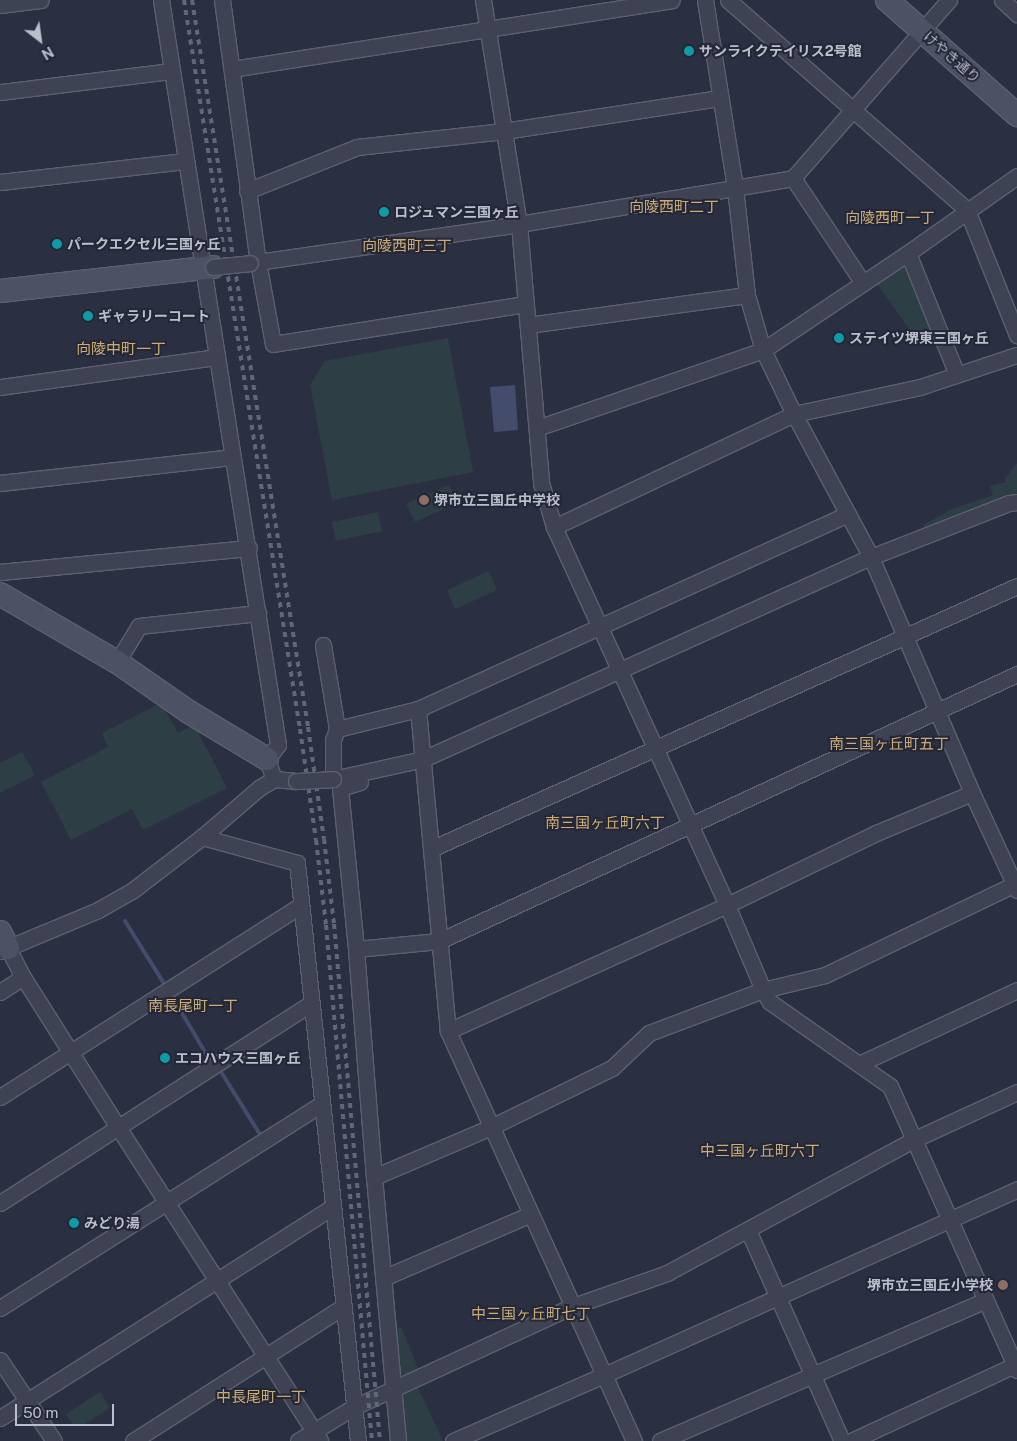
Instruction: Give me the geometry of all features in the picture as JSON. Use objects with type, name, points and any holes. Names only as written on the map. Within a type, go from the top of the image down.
[{"type":"street","points":[[0,5],[41,0]]},
{"type":"street","points":[[161,0],[185,160],[207,268],[217,357],[249,548],[278,745],[270,769],[259,788],[202,837],[133,890],[98,910],[3,944],[216,1281],[317,1436]]},
{"type":"street","points":[[222,0],[247,191],[254,262],[273,344],[526,304]]},
{"type":"street","points":[[482,0],[519,224],[541,483],[554,527],[727,905],[763,990],[770,1002],[890,1086],[916,1139],[1016,1367],[851,1441]]},
{"type":"street","points":[[232,69],[672,0]]},
{"type":"street","points":[[374,1177],[491,1127],[612,1068],[649,1033],[763,990],[825,975],[1016,886],[972,793],[871,557],[794,414],[763,350],[747,295],[735,188],[705,0]]},
{"type":"street","points":[[728,0],[967,210],[1017,335]]},
{"type":"street","name":"けやき通り","points":[[887,0],[1017,115]]},
{"type":"street","points":[[0,291],[254,262],[519,224],[793,178],[949,0]]},
{"type":"street","points":[[1002,0],[1017,14]]},
{"type":"street","points":[[0,92],[171,71]]},
{"type":"street","points":[[247,191],[357,146],[504,131],[720,98]]},
{"type":"street","points":[[0,182],[185,160]]},
{"type":"street","points":[[537,428],[763,350],[908,253],[1017,176]]},
{"type":"street","points":[[793,178],[863,283]]},
{"type":"street","points":[[908,253],[957,375]]},
{"type":"street","points":[[528,326],[747,295]]},
{"type":"street","points":[[554,527],[794,414],[920,387],[1017,356]]},
{"type":"street","points":[[0,387],[217,357]]},
{"type":"street","points":[[0,483],[233,457]]},
{"type":"street","points":[[0,594],[117,662],[270,769],[296,781],[332,780],[422,758],[871,557],[1009,503],[1017,502]]},
{"type":"street","points":[[337,729],[418,709],[848,514]]},
{"type":"street","points":[[0,572],[249,548]]},
{"type":"street","points":[[432,848],[1017,586]]},
{"type":"street","points":[[117,662],[139,626],[258,613]]},
{"type":"street","points":[[323,645],[337,729],[333,740],[332,780]]},
{"type":"street","points":[[356,949],[439,941],[1017,674]]},
{"type":"street","points":[[418,709],[448,1031],[634,1441]]},
{"type":"street","points":[[398,1441],[356,949],[340,788],[390,774],[402,763]]},
{"type":"street","points":[[448,1031],[727,905],[876,833],[972,793]]},
{"type":"street","points":[[202,837],[296,863],[358,1441]]},
{"type":"street","points":[[0,1097],[301,905]]},
{"type":"street","points":[[0,992],[24,977]]},
{"type":"street","points":[[859,1064],[1017,990]]},
{"type":"street","points":[[0,1202],[311,1003]]},
{"type":"street","points":[[298,1441],[317,1436],[354,1406],[392,1388],[573,1306],[667,1273],[916,1139],[1017,1092]]},
{"type":"street","points":[[0,1308],[322,1104]]},
{"type":"street","points":[[453,1441],[1017,1189]]},
{"type":"street","points":[[0,1418],[333,1207]]},
{"type":"street","points":[[383,1278],[531,1214]]},
{"type":"street","points":[[748,1230],[842,1441]]},
{"type":"street","points":[[660,1441],[986,1300]]},
{"type":"street","points":[[133,1441],[344,1306]]},
{"type":"street","points":[[0,1360],[54,1441]]},
{"type":"shaded area","points":[[902,264],[907,265],[935,332],[919,343],[876,282]]},
{"type":"shaded area","points":[[448,338],[473,472],[332,500],[310,385],[325,361]]},
{"type":"shaded area","points":[[1017,463],[1017,496],[925,530],[923,525],[952,509],[993,495],[990,486],[1006,482],[1005,478]]},
{"type":"shaded area","points":[[449,485],[457,503],[415,522],[406,504]]},
{"type":"shaded area","points":[[378,512],[382,531],[336,541],[332,522]]},
{"type":"shaded area","points":[[489,571],[497,590],[455,609],[447,590]]},
{"type":"shaded area","points":[[161,703],[178,733],[192,726],[196,728],[227,788],[143,830],[132,809],[71,840],[41,782],[108,747],[102,733]]},
{"type":"shaded area","points":[[22,752],[35,775],[0,793],[0,763]]},
{"type":"shaded area","points":[[401,1327],[419,1370],[402,1378],[397,1375],[394,1328]]},
{"type":"shaded area","points":[[416,1383],[443,1441],[405,1441],[399,1393]]},
{"type":"shaded area","points":[[100,1392],[110,1408],[82,1426],[80,1423],[74,1426],[66,1414]]},
{"type":"water","points":[[515,385],[518,430],[494,432],[490,387]]},
{"type":"waterway","points":[[125,921],[165,985]]},
{"type":"waterway","points":[[170,993],[211,1062]]},
{"type":"waterway","points":[[218,1067],[261,1136]]},
{"type":"railway","points":[[184,0],[316,840],[326,925],[372,1441]]},
{"type":"railway","points":[[192,0],[308,727],[324,839],[334,924],[380,1441]]},
{"type":"place","name":"サンライクテイリス2号館","points":[[689,51]]},
{"type":"place","name":"ロジュマン三国ヶ丘","points":[[384,212]]},
{"type":"place","name":"パークエクセル三国ヶ丘","points":[[57,244]]},
{"type":"place","name":"ギャラリーコート","points":[[88,316]]},
{"type":"place","name":"ステイツ堺東三国ヶ丘","points":[[839,338]]},
{"type":"place","name":"堺市立三国丘中学校","points":[[424,500]]},
{"type":"place","name":"エコハウス三国ヶ丘","points":[[165,1058]]},
{"type":"place","name":"みどり湯","points":[[74,1223]]},
{"type":"place","name":"堺市立三国丘小学校","points":[[1003,1285]]},
{"type":"district","name":"向陵西町二丁","points":[[674,207]]},
{"type":"district","name":"向陵西町一丁","points":[[890,218]]},
{"type":"district","name":"向陵西町三丁","points":[[407,246]]},
{"type":"district","name":"向陵中町一丁","points":[[121,349]]},
{"type":"district","name":"南三国ヶ丘町五丁","points":[[889,744]]},
{"type":"district","name":"南三国ヶ丘町六丁","points":[[605,823]]},
{"type":"district","name":"南長尾町一丁","points":[[193,1006]]},
{"type":"district","name":"中三国ヶ丘町六丁","points":[[760,1151]]},
{"type":"district","name":"中三国ヶ丘町七丁","points":[[531,1314]]},
{"type":"district","name":"中長尾町一丁","points":[[261,1397]]}]
